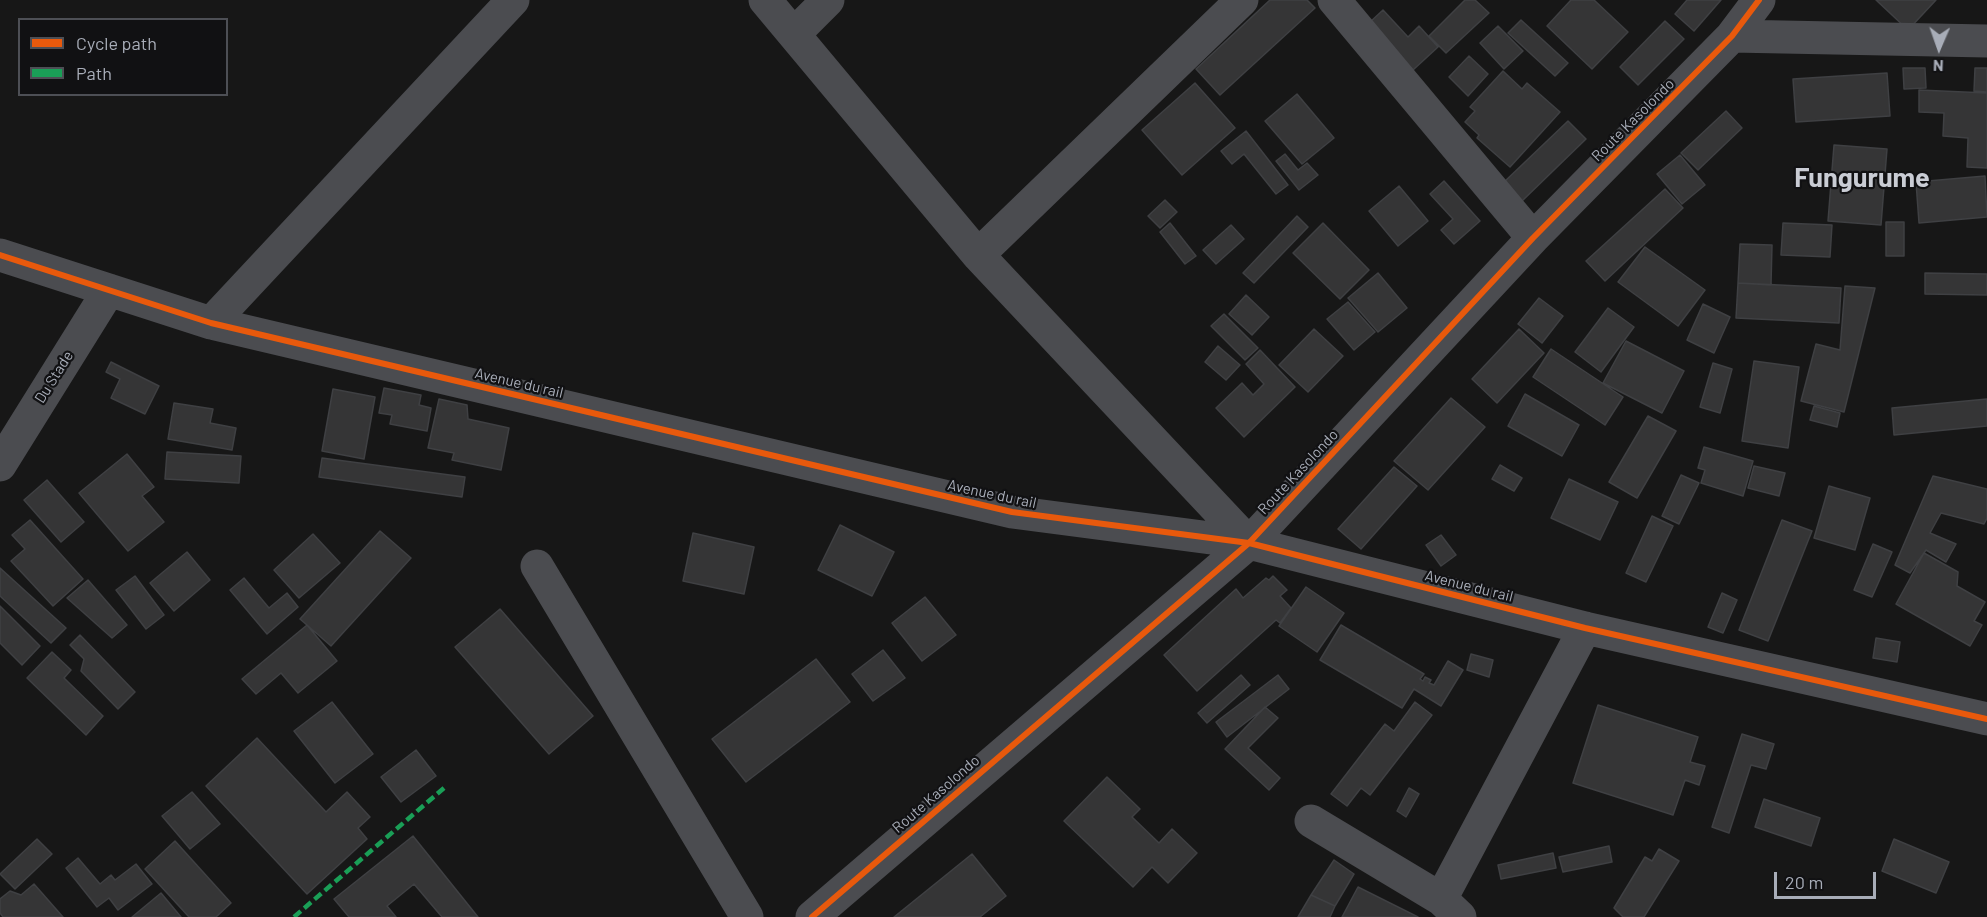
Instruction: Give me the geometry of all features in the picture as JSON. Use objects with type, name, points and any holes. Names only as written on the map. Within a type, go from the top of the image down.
[{"type":"street","points":[[211,323],[513,0]]},
{"type":"street","points":[[765,0],[978,255],[1249,543]]},
{"type":"street","points":[[794,34],[828,0]]},
{"type":"street","points":[[978,255],[1242,0]]},
{"type":"street","points":[[1334,0],[1533,238]]},
{"type":"street","name":"Route Kasolondo","points":[[812,917],[1249,543],[1533,238],[1732,36],[1759,0]]},
{"type":"street","points":[[1732,36],[1987,41]]},
{"type":"street","name":"Avenue du rail","points":[[0,255],[211,323],[1012,512],[1249,543],[1585,628],[1987,718]]},
{"type":"street","name":"Du Stade","points":[[0,465],[109,290]]},
{"type":"street","points":[[537,566],[747,917]]},
{"type":"street","points":[[1311,821],[1450,908],[1585,628]]},
{"type":"building","points":[[1270,0],[1307,0],[1315,8],[1220,95],[1196,69]]},
{"type":"building","points":[[1465,0],[1475,0],[1489,13],[1446,53],[1429,36]]},
{"type":"building","points":[[1571,0],[1594,0],[1628,32],[1592,69],[1547,26]]},
{"type":"building","points":[[1687,0],[1721,0],[1694,31],[1675,14]]},
{"type":"building","points":[[1876,0],[1936,0],[1908,30]]},
{"type":"building","points":[[1383,10],[1408,37],[1419,26],[1438,47],[1413,70],[1369,23]]},
{"type":"building","points":[[1521,20],[1568,63],[1555,76],[1508,33]]},
{"type":"building","points":[[1665,21],[1684,39],[1638,85],[1620,67]]},
{"type":"building","points":[[1498,26],[1523,51],[1504,69],[1480,43]]},
{"type":"building","points":[[1469,56],[1488,74],[1468,96],[1449,77]]},
{"type":"building","points":[[1903,68],[1925,68],[1926,88],[1904,89]]},
{"type":"building","points":[[1975,68],[1987,68],[1987,92],[1974,91]]},
{"type":"building","points":[[1503,71],[1522,89],[1527,83],[1560,112],[1510,167],[1477,138],[1479,135],[1465,122],[1475,111],[1470,107]]},
{"type":"building","points":[[1887,73],[1890,116],[1796,122],[1793,79]]},
{"type":"building","points":[[1195,83],[1235,128],[1182,175],[1142,130]]},
{"type":"building","points":[[1919,90],[1987,93],[1987,168],[1967,167],[1968,138],[1943,136],[1944,113],[1919,112]]},
{"type":"building","points":[[1297,94],[1334,138],[1302,164],[1265,121]]},
{"type":"building","points":[[1726,111],[1742,128],[1698,170],[1681,153]]},
{"type":"building","points":[[1568,121],[1586,139],[1521,202],[1503,183]]},
{"type":"building","points":[[1246,131],[1288,185],[1276,194],[1244,154],[1232,164],[1221,151]]},
{"type":"building","points":[[1834,145],[1887,149],[1881,225],[1828,221]]},
{"type":"building","points":[[1285,154],[1298,170],[1307,163],[1318,175],[1299,190],[1276,161]]},
{"type":"building","points":[[1680,155],[1705,185],[1682,204],[1657,174]]},
{"type":"building","points":[[1985,176],[1987,217],[1919,223],[1916,182]]},
{"type":"building","points":[[1444,181],[1480,221],[1454,244],[1441,230],[1453,219],[1430,194]]},
{"type":"building","points":[[1399,186],[1428,221],[1398,246],[1369,211]]},
{"type":"building","points":[[1665,189],[1683,208],[1605,281],[1586,261]]},
{"type":"building","points":[[1165,200],[1177,212],[1160,228],[1148,216]]},
{"type":"building","points":[[1297,216],[1308,227],[1254,283],[1243,273]]},
{"type":"building","points":[[1886,222],[1904,222],[1904,256],[1886,256]]},
{"type":"building","points":[[1170,223],[1196,256],[1185,264],[1160,232]]},
{"type":"building","points":[[1323,223],[1369,270],[1340,299],[1293,253]]},
{"type":"building","points":[[1783,223],[1832,225],[1830,257],[1781,255]]},
{"type":"building","points":[[1231,225],[1244,239],[1216,264],[1203,250]]},
{"type":"building","points":[[1740,244],[1772,245],[1771,285],[1738,283]]},
{"type":"building","points":[[1645,247],[1705,290],[1678,326],[1618,282]]},
{"type":"building","points":[[1378,273],[1407,308],[1378,332],[1348,298]]},
{"type":"building","points":[[1925,273],[1987,274],[1987,295],[1925,294]]},
{"type":"building","points":[[1738,283],[1841,288],[1839,323],[1736,318]]},
{"type":"building","points":[[1845,286],[1875,288],[1844,412],[1801,401],[1816,344],[1840,350]]},
{"type":"building","points":[[1246,295],[1269,317],[1252,335],[1229,314]]},
{"type":"building","points":[[1539,298],[1563,316],[1542,343],[1518,324]]},
{"type":"building","points":[[1348,302],[1375,332],[1354,350],[1327,319]]},
{"type":"building","points":[[1703,304],[1730,317],[1714,353],[1687,340]]},
{"type":"building","points":[[1608,308],[1634,327],[1601,372],[1575,352]]},
{"type":"building","points":[[1224,314],[1258,348],[1245,360],[1211,326]]},
{"type":"building","points":[[1314,329],[1343,356],[1308,392],[1279,365]]},
{"type":"building","points":[[1519,329],[1544,353],[1497,403],[1472,379]]},
{"type":"building","points":[[1626,341],[1684,371],[1662,413],[1603,383]]},
{"type":"building","points":[[1218,346],[1240,365],[1226,380],[1205,362]]},
{"type":"building","points":[[1551,349],[1623,397],[1605,425],[1533,377]]},
{"type":"building","points":[[1260,350],[1295,387],[1244,437],[1216,408],[1242,383],[1253,395],[1264,384],[1246,364]]},
{"type":"building","points":[[1754,361],[1799,367],[1788,448],[1742,441]]},
{"type":"building","points":[[111,362],[159,386],[145,414],[111,398],[120,379],[106,372]]},
{"type":"building","points":[[1713,363],[1732,369],[1720,413],[1700,407]]},
{"type":"building","points":[[384,388],[421,395],[419,405],[431,408],[427,431],[390,424],[392,415],[379,413]]},
{"type":"building","points":[[333,389],[375,397],[364,459],[322,451]]},
{"type":"building","points":[[1525,394],[1579,425],[1562,456],[1508,426]]},
{"type":"building","points":[[1451,398],[1485,427],[1428,490],[1394,461]]},
{"type":"building","points":[[439,399],[467,405],[468,419],[509,428],[501,470],[452,460],[454,453],[428,448]]},
{"type":"building","points":[[1987,399],[1987,426],[1894,435],[1892,408]]},
{"type":"building","points":[[174,403],[213,409],[210,423],[236,428],[232,450],[168,439]]},
{"type":"building","points":[[1814,406],[1840,413],[1837,427],[1810,420]]},
{"type":"building","points":[[1648,416],[1676,431],[1637,498],[1609,482]]},
{"type":"building","points":[[1704,447],[1753,461],[1743,496],[1701,483],[1705,470],[1698,468]]},
{"type":"building","points":[[167,452],[241,456],[239,483],[165,479]]},
{"type":"building","points":[[127,454],[154,487],[142,496],[164,522],[128,551],[79,493]]},
{"type":"building","points":[[322,458],[465,477],[462,497],[319,477]]},
{"type":"building","points":[[1500,465],[1522,478],[1514,491],[1492,479]]},
{"type":"building","points":[[1754,466],[1785,473],[1779,496],[1748,488]]},
{"type":"building","points":[[1394,467],[1417,486],[1361,549],[1338,529]]},
{"type":"building","points":[[1681,475],[1699,483],[1679,524],[1662,516]]},
{"type":"building","points":[[1933,476],[1987,489],[1987,518],[1984,524],[1941,513],[1930,533],[1956,544],[1946,562],[1926,550],[1910,573],[1895,565]]},
{"type":"building","points":[[1569,479],[1618,502],[1600,540],[1551,518]]},
{"type":"building","points":[[47,480],[84,522],[61,542],[24,500]]},
{"type":"building","points":[[1829,486],[1870,498],[1855,550],[1814,538]]},
{"type":"building","points":[[1652,516],[1673,526],[1646,582],[1626,573]]},
{"type":"building","points":[[30,520],[83,579],[53,606],[11,561],[25,549],[12,535]]},
{"type":"building","points":[[1782,520],[1812,531],[1768,641],[1739,630]]},
{"type":"building","points":[[840,525],[894,552],[872,596],[818,570]]},
{"type":"building","points":[[380,531],[411,558],[331,646],[300,619]]},
{"type":"building","points":[[693,533],[754,547],[744,594],[683,581]]},
{"type":"building","points":[[313,534],[340,563],[299,598],[274,570]]},
{"type":"building","points":[[1441,535],[1456,555],[1441,566],[1426,545]]},
{"type":"building","points":[[1873,544],[1892,552],[1872,597],[1854,590]]},
{"type":"building","points":[[187,552],[210,580],[174,611],[150,583]]},
{"type":"building","points":[[1924,553],[1958,572],[1957,586],[1985,602],[1974,621],[1982,625],[1970,646],[1896,604]]},
{"type":"building","points":[[0,568],[66,628],[51,643],[0,596]]},
{"type":"building","points":[[135,576],[164,615],[146,629],[116,590]]},
{"type":"building","points":[[1273,576],[1287,590],[1280,596],[1291,608],[1280,623],[1276,620],[1197,691],[1164,655],[1236,589],[1243,598],[1266,578],[1269,580]]},
{"type":"building","points":[[244,578],[269,608],[287,593],[298,607],[267,634],[230,590]]},
{"type":"building","points":[[88,580],[127,625],[112,638],[67,598]]},
{"type":"building","points":[[1306,587],[1344,613],[1317,652],[1279,626]]},
{"type":"building","points":[[1722,593],[1737,600],[1723,633],[1708,627]]},
{"type":"building","points":[[925,597],[956,635],[922,661],[892,623]]},
{"type":"building","points":[[0,606],[40,646],[22,665],[0,643]]},
{"type":"building","points":[[500,609],[593,716],[549,754],[455,647]]},
{"type":"building","points":[[307,625],[337,661],[298,693],[281,673],[256,694],[242,679]]},
{"type":"building","points":[[1341,625],[1424,674],[1420,679],[1423,681],[1425,677],[1431,680],[1429,683],[1434,685],[1448,661],[1463,670],[1441,706],[1414,689],[1402,708],[1320,660]]},
{"type":"building","points":[[80,635],[135,692],[118,709],[81,671],[84,659],[70,645]]},
{"type":"building","points":[[1876,638],[1900,642],[1897,662],[1873,658]]},
{"type":"building","points":[[883,650],[905,678],[873,701],[852,674]]},
{"type":"building","points":[[52,652],[71,670],[64,678],[103,716],[86,735],[27,678]]},
{"type":"building","points":[[1471,654],[1493,660],[1489,677],[1467,670]]},
{"type":"building","points":[[816,659],[850,702],[746,782],[712,739]]},
{"type":"building","points":[[1241,675],[1250,685],[1207,723],[1198,713]]},
{"type":"building","points":[[1278,675],[1289,689],[1227,737],[1216,722]]},
{"type":"building","points":[[332,702],[373,754],[335,783],[294,731]]},
{"type":"building","points":[[1415,702],[1432,715],[1370,795],[1361,788],[1347,806],[1331,794],[1385,724],[1394,731]]},
{"type":"building","points":[[1598,705],[1698,737],[1690,762],[1705,766],[1699,785],[1685,780],[1673,815],[1573,783]]},
{"type":"building","points":[[1265,707],[1278,718],[1248,748],[1280,778],[1269,790],[1225,749]]},
{"type":"building","points":[[1742,734],[1774,744],[1766,769],[1751,765],[1729,833],[1712,827]]},
{"type":"building","points":[[257,738],[326,812],[347,792],[370,817],[358,828],[367,839],[307,894],[206,786]]},
{"type":"building","points":[[416,750],[436,776],[401,802],[381,777]]},
{"type":"building","points":[[1107,777],[1140,809],[1132,817],[1159,843],[1172,829],[1197,853],[1168,883],[1152,867],[1133,887],[1064,821]]},
{"type":"building","points":[[1409,788],[1419,794],[1406,817],[1397,811]]},
{"type":"building","points":[[192,792],[220,824],[190,849],[162,816]]},
{"type":"building","points":[[1764,799],[1820,818],[1811,846],[1755,827]]},
{"type":"building","points":[[413,836],[478,917],[442,917],[414,884],[387,906],[396,917],[349,917],[334,899]]},
{"type":"building","points":[[37,839],[52,854],[15,889],[0,874]]},
{"type":"building","points":[[1894,839],[1949,862],[1936,893],[1882,871]]},
{"type":"building","points":[[175,841],[231,903],[216,917],[189,917],[145,869]]},
{"type":"building","points":[[1609,846],[1612,862],[1563,872],[1559,857]]},
{"type":"building","points":[[1659,849],[1679,861],[1644,917],[1623,917],[1614,908],[1645,857],[1652,861]]},
{"type":"building","points":[[1553,853],[1556,868],[1501,879],[1498,865]]},
{"type":"building","points":[[972,854],[1006,896],[980,917],[894,917]]},
{"type":"building","points":[[78,858],[100,884],[111,875],[115,880],[136,864],[152,884],[118,910],[109,898],[97,907],[66,868]]},
{"type":"building","points":[[1334,860],[1354,874],[1335,906],[1311,895]]},
{"type":"building","points":[[34,884],[63,917],[3,917],[0,913],[0,899],[10,891],[21,895]]},
{"type":"building","points":[[1358,887],[1418,917],[1342,917]]},
{"type":"building","points":[[161,893],[181,917],[132,917]]},
{"type":"building","points":[[1311,895],[1335,906],[1330,917],[1298,917]]},
{"type":"marked path","points":[[294,917],[444,788]]},
{"type":"cycle path","points":[[812,917],[1249,543],[1533,238],[1732,36],[1759,0]]},
{"type":"cycle path","points":[[0,255],[211,323],[1012,512],[1249,543],[1585,628],[1987,719]]},
{"type":"district","name":"Fungurume","points":[[1862,178]]}]
